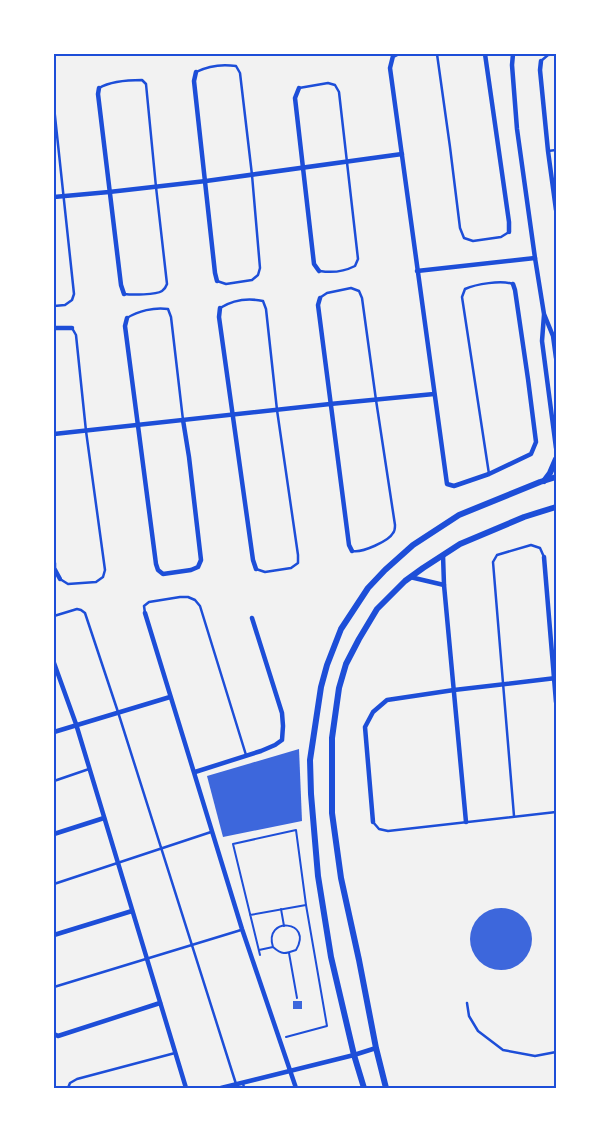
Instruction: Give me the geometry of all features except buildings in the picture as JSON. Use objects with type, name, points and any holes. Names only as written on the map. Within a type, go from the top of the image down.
[{"type":"main road","points":[[544,481],[556,458]]},
{"type":"main road","points":[[364,1088],[354,1055],[331,957],[318,876],[311,794],[311,752],[326,665],[341,629],[368,588],[413,544],[459,515],[556,477]]},
{"type":"main road","points":[[386,1088],[341,878],[332,813],[332,738],[339,688],[346,664],[377,609],[410,578],[460,544],[524,517],[556,507]]},
{"type":"street","points":[[396,54],[393,56],[390,68],[447,484],[454,486],[489,474],[531,454],[536,442],[513,284]]},
{"type":"street","points":[[485,54],[509,232]]},
{"type":"street","points":[[513,54],[512,65],[517,128],[535,258],[544,314],[553,336],[556,358]]},
{"type":"street","points":[[541,61],[540,70],[548,151],[556,210]]},
{"type":"street","points":[[196,72],[194,81],[217,281]]},
{"type":"street","points":[[99,88],[98,94],[109,192],[121,285],[124,294]]},
{"type":"street","points":[[299,88],[295,98],[314,264],[318,270]]},
{"type":"street","points":[[54,197],[206,181],[402,154]]},
{"type":"street","points":[[417,271],[535,258]]},
{"type":"street","points":[[320,298],[318,305],[330,404],[349,545],[352,551]]},
{"type":"street","points":[[220,308],[219,317],[232,415],[253,560],[256,569]]},
{"type":"street","points":[[544,314],[542,340],[556,448]]},
{"type":"street","points":[[126,318],[125,326],[156,564],[158,570],[163,574],[192,570],[198,567],[201,560],[183,420]]},
{"type":"street","points":[[54,328],[72,328]]},
{"type":"street","points":[[54,434],[434,394]]},
{"type":"street","points":[[443,555],[444,585],[466,822]]},
{"type":"street","points":[[544,557],[556,702]]},
{"type":"street","points":[[54,563],[54,568],[60,579]]},
{"type":"street","points":[[410,578],[444,585]]},
{"type":"street","points":[[145,613],[242,929],[296,1088]]},
{"type":"street","points":[[195,772],[275,745],[282,740],[282,713],[252,618]]},
{"type":"street","points":[[54,663],[76,724],[186,1088]]},
{"type":"street","points":[[373,822],[365,727],[373,712],[387,700],[555,678]]},
{"type":"street","points":[[54,732],[170,697]]},
{"type":"street","points":[[54,834],[104,818]]},
{"type":"street","points":[[54,935],[132,911]]},
{"type":"street","points":[[54,1034],[58,1036],[160,1003]]},
{"type":"street","points":[[221,1088],[236,1084],[243,1086],[376,1048]]},
{"type":"lane","points":[[437,54],[460,228],[464,238],[473,241],[501,237],[509,232]]},
{"type":"lane","points":[[541,61],[548,56],[556,54]]},
{"type":"lane","points":[[196,72],[204,68],[230,65],[236,66],[240,73],[252,175],[260,268],[258,276],[252,280],[226,284],[217,281]]},
{"type":"lane","points":[[99,88],[106,84],[136,80],[142,80],[146,84],[167,284],[164,290],[158,292],[133,295],[124,294]]},
{"type":"lane","points":[[299,88],[328,83],[335,85],[338,92],[358,259],[355,266],[348,270],[328,272],[318,270]]},
{"type":"lane","points":[[54,107],[74,294],[72,300],[65,305],[54,306]]},
{"type":"lane","points":[[548,151],[556,150]]},
{"type":"lane","points":[[489,474],[462,297],[465,289],[471,286],[506,282],[513,284]]},
{"type":"lane","points":[[320,298],[327,293],[351,288],[360,291],[395,525],[393,533],[386,540],[359,552],[352,551]]},
{"type":"lane","points":[[220,308],[229,302],[253,299],[263,301],[266,309],[298,563],[291,568],[282,570],[265,572],[256,569]]},
{"type":"lane","points":[[126,318],[136,312],[162,308],[168,309],[171,318],[183,420]]},
{"type":"lane","points":[[60,579],[68,584],[96,582],[103,576],[105,570],[86,430],[76,334],[72,328]]},
{"type":"lane","points":[[514,816],[493,562],[497,555],[531,545],[540,548],[544,557]]},
{"type":"lane","points":[[145,613],[144,606],[149,602],[180,597],[188,597],[195,600],[200,606],[246,755]]},
{"type":"lane","points":[[54,616],[77,609],[85,613],[236,1084]]},
{"type":"lane","points":[[54,781],[89,769]]},
{"type":"lane","points":[[373,822],[379,829],[388,831],[556,812]]},
{"type":"lane","points":[[54,884],[213,832]]},
{"type":"lane","points":[[54,987],[242,929]]},
{"type":"lane","points":[[467,1003],[469,1016],[478,1031],[503,1050],[535,1056],[556,1052]]},
{"type":"lane","points":[[68,1088],[70,1083],[76,1079],[175,1052]]},
{"type":"path","points":[[261,959],[233,844],[296,830],[306,905],[327,1026],[280,1039]]},
{"type":"path","points":[[250,915],[306,905]]},
{"type":"path","points":[[281,910],[284,926]]},
{"type":"path","points":[[289,925],[296,928],[300,933],[300,945],[296,950],[284,954],[279,953],[273,947],[271,940],[274,931],[278,927],[284,926],[289,925]]},
{"type":"path","points":[[259,950],[273,947]]},
{"type":"path","points":[[289,953],[297,998]]}]
